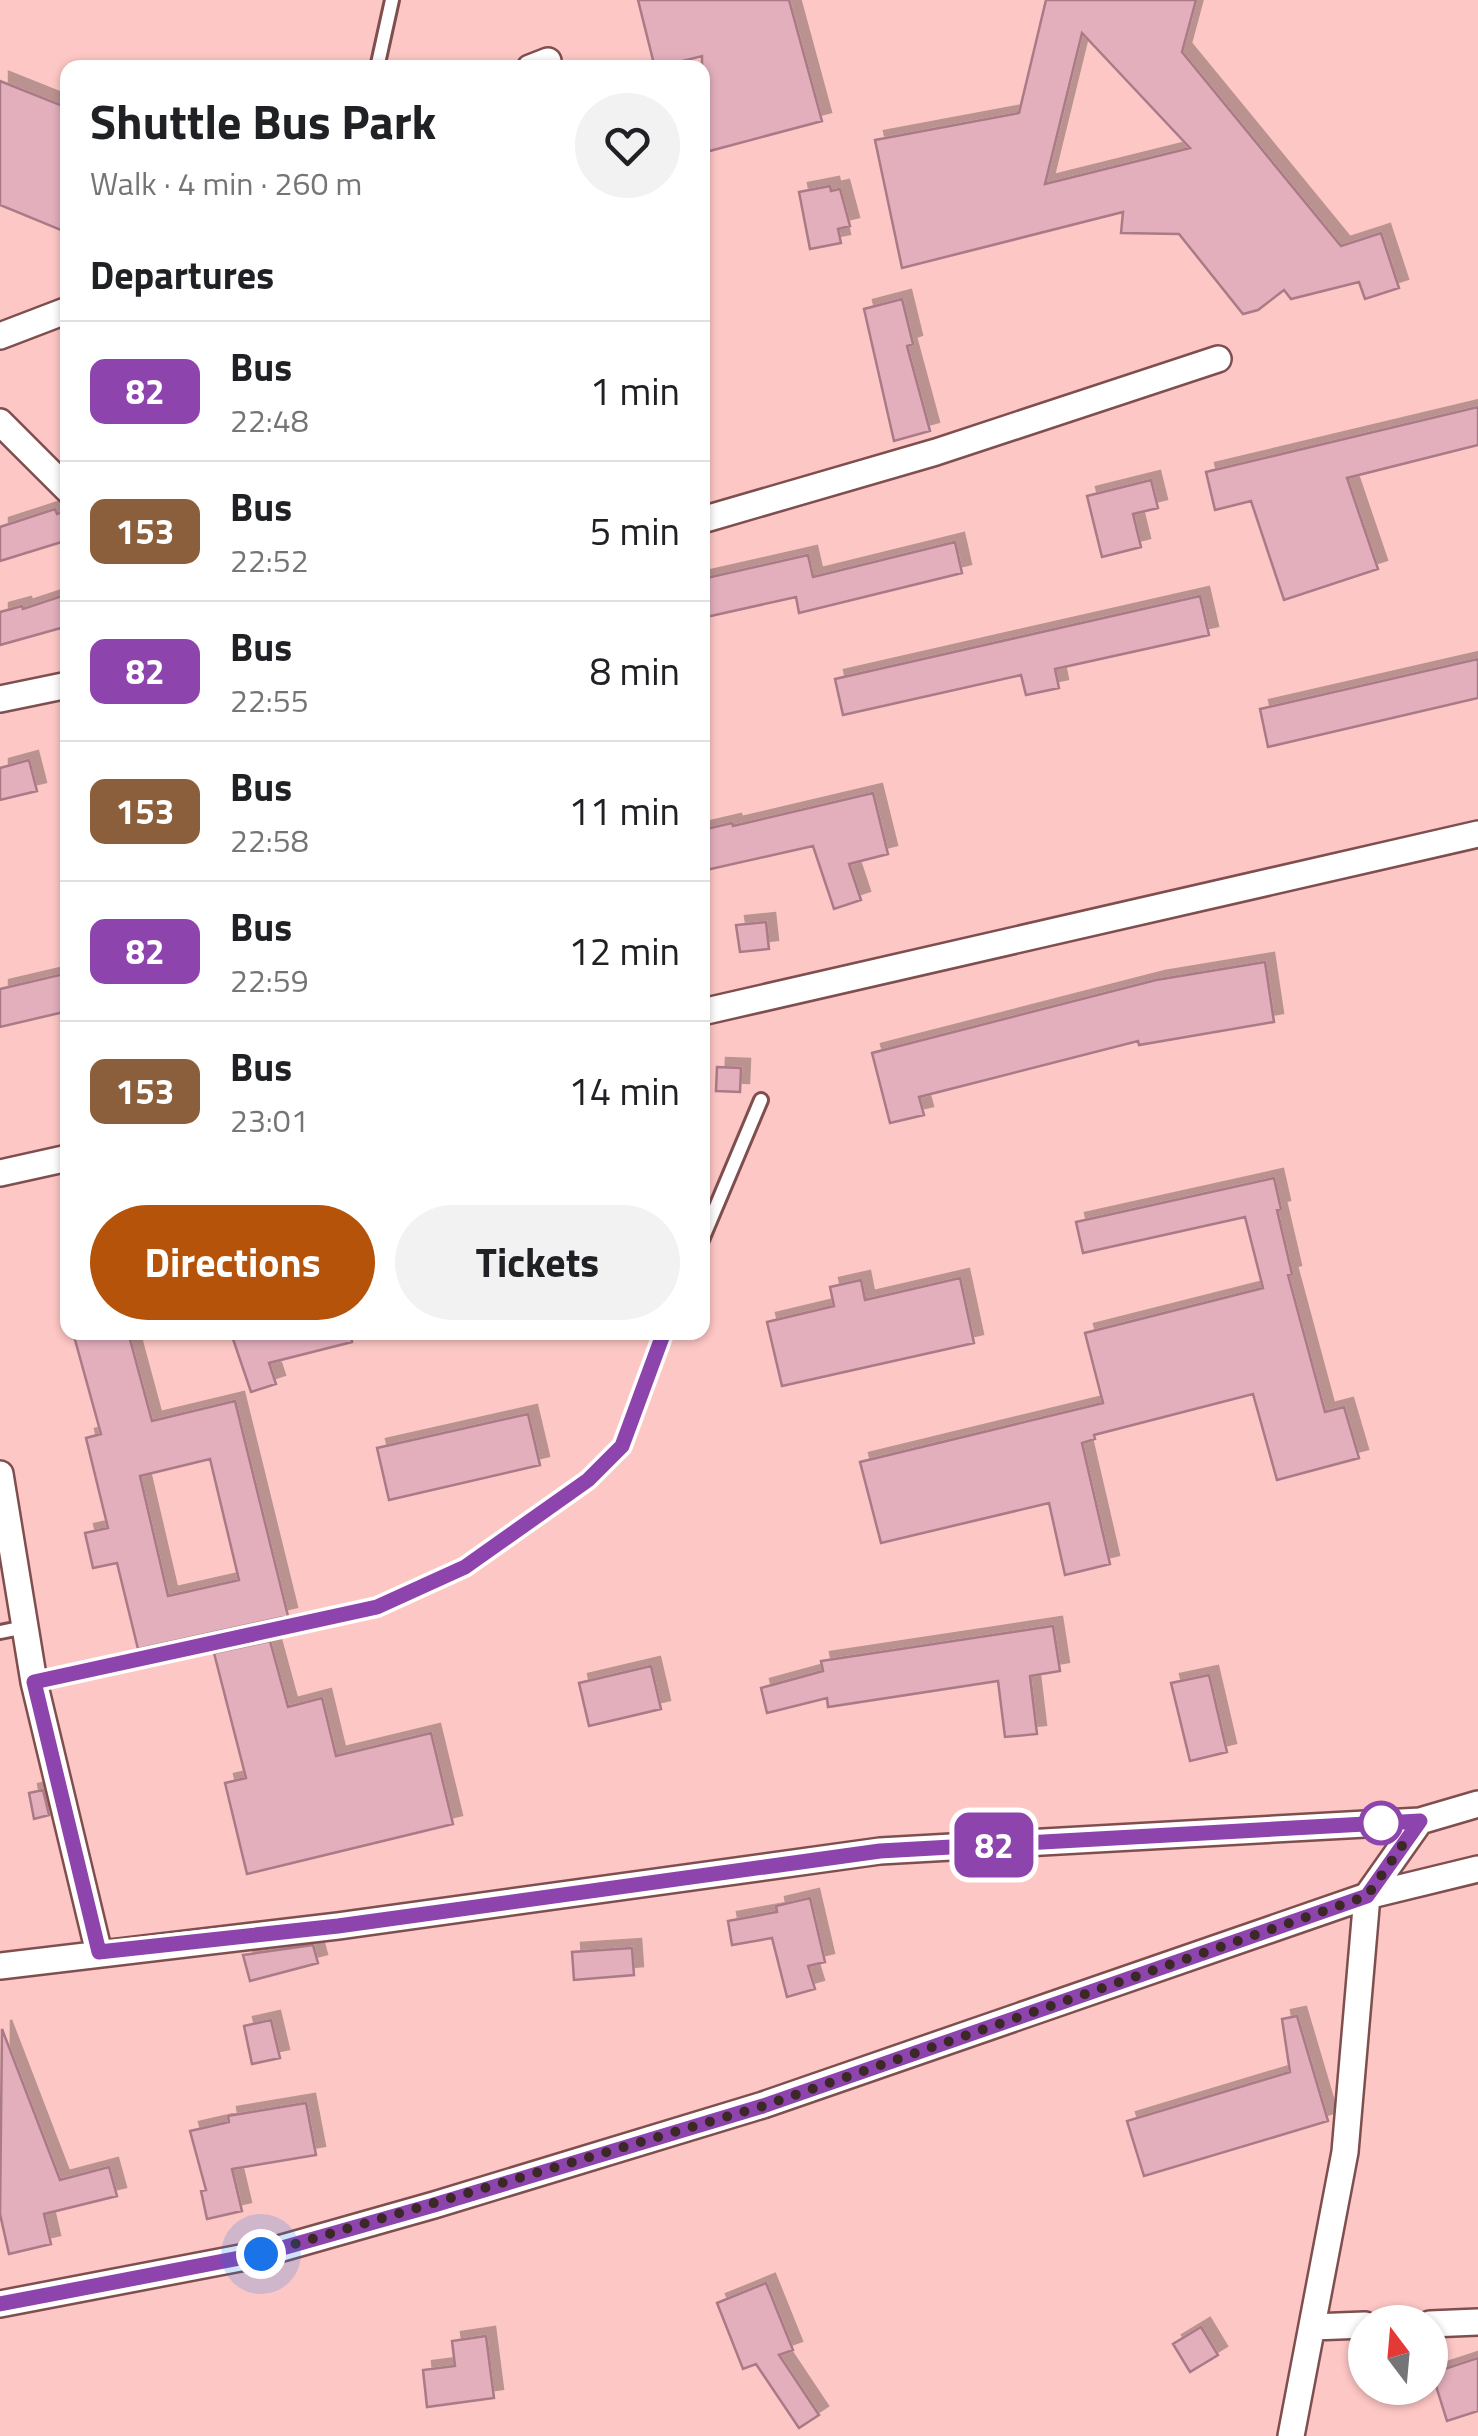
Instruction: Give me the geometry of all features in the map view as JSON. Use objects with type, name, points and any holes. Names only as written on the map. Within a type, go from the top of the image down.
[{"type":"street","points":[[0,336],[60,313]]},
{"type":"street","points":[[710,518],[936,452],[1218,359]]},
{"type":"street","points":[[0,422],[60,482]]},
{"type":"street","points":[[0,698],[60,687]]},
{"type":"street","points":[[710,1010],[1478,834]]},
{"type":"street","points":[[0,1174],[60,1160]]},
{"type":"street","points":[[0,1474],[13,1630],[34,1682],[99,1952]]},
{"type":"street","points":[[0,1966],[338,1926],[880,1851],[1420,1821],[1478,1804]]},
{"type":"street","points":[[1291,2436],[1345,2152],[1367,1896],[1420,1821]]},
{"type":"street","points":[[0,2304],[261,2254],[434,2205],[763,2106],[1367,1896],[1478,1870]]},
{"type":"street","points":[[1448,2323],[1478,2322]]},
{"type":"street","points":[[1312,2327],[1348,2326]]},
{"type":"lane","points":[[379,60],[392,0]]},
{"type":"lane","points":[[710,1221],[761,1100]]},
{"type":"lane","points":[[34,1682],[377,1607],[465,1567],[588,1480],[622,1446],[661,1340]]},
{"type":"building","points":[[638,0],[789,0],[822,121],[710,151],[710,60],[702,60],[702,56],[653,60]]},
{"type":"building","points":[[1046,0],[1196,0],[1182,52],[1341,246],[1381,233],[1399,288],[1365,299],[1359,282],[1291,299],[1284,290],[1258,310],[1243,314],[1179,234],[1121,233],[1123,212],[902,268],[875,140],[1019,113]],"holes":[[[1082,33],[1190,148],[1045,184]]]},
{"type":"building","points":[[0,81],[60,105],[60,230],[0,205]]},
{"type":"building","points":[[830,186],[831,191],[840,189],[850,226],[838,229],[841,243],[810,249],[799,192]]},
{"type":"building","points":[[902,299],[913,344],[907,346],[930,431],[894,441],[864,309]]},
{"type":"building","points":[[1478,407],[1478,445],[1347,478],[1378,569],[1284,600],[1251,501],[1215,510],[1206,472]]},
{"type":"building","points":[[1151,480],[1158,508],[1133,514],[1141,547],[1102,557],[1087,496]]},
{"type":"building","points":[[55,509],[60,513],[60,542],[0,561],[0,527]]},
{"type":"building","points":[[955,542],[962,573],[799,613],[796,597],[710,616],[710,577],[808,555],[813,577]]},
{"type":"building","points":[[1200,596],[1209,635],[1055,669],[1059,688],[1026,695],[1021,675],[843,715],[835,679]]},
{"type":"building","points":[[60,597],[60,628],[0,645],[0,612],[22,606],[23,609]]},
{"type":"building","points":[[1478,659],[1478,698],[1268,747],[1260,709]]},
{"type":"building","points":[[29,760],[37,791],[0,800],[0,768]]},
{"type":"building","points":[[873,793],[888,854],[849,864],[861,900],[834,909],[813,846],[710,869],[710,828],[732,823],[733,826]]},
{"type":"building","points":[[766,922],[769,949],[740,952],[736,925]]},
{"type":"building","points":[[1265,962],[1274,1022],[1139,1045],[1138,1041],[919,1097],[924,1115],[890,1123],[872,1053],[1156,980]]},
{"type":"building","points":[[60,975],[60,1013],[0,1027],[0,989]]},
{"type":"building","points":[[717,1067],[741,1068],[740,1092],[716,1091]]},
{"type":"building","points":[[1274,1178],[1292,1274],[1288,1275],[1325,1412],[1344,1407],[1359,1458],[1277,1480],[1253,1394],[1094,1435],[1095,1439],[1082,1443],[1110,1564],[1065,1575],[1049,1503],[881,1543],[860,1462],[1103,1403],[1085,1333],[1263,1288],[1245,1217],[1083,1253],[1076,1222]]},
{"type":"building","points":[[960,1278],[974,1343],[782,1386],[767,1322],[834,1306],[830,1287],[861,1280],[865,1300]]},
{"type":"building","points":[[75,1340],[130,1340],[152,1421],[235,1401],[288,1616],[138,1649],[117,1563],[93,1568],[85,1533],[108,1528],[86,1438],[101,1434]],"holes":[[[210,1459],[239,1580],[168,1596],[140,1476]]]},
{"type":"building","points":[[233,1340],[352,1340],[269,1363],[276,1384],[251,1392]]},
{"type":"building","points":[[528,1414],[540,1465],[389,1500],[377,1448]]},
{"type":"building","points":[[1053,1626],[1060,1671],[1030,1676],[1037,1734],[1005,1737],[998,1681],[828,1707],[827,1698],[767,1713],[761,1688],[823,1671],[821,1661]]},
{"type":"building","points":[[270,1641],[288,1707],[322,1698],[336,1756],[431,1733],[453,1824],[247,1874],[225,1783],[246,1778],[214,1653]]},
{"type":"building","points":[[651,1666],[661,1709],[589,1726],[579,1683]]},
{"type":"building","points":[[1209,1675],[1227,1752],[1190,1761],[1171,1683]]},
{"type":"building","points":[[43,1790],[49,1815],[34,1819],[29,1793]]},
{"type":"building","points":[[810,1898],[825,1962],[808,1966],[815,1989],[787,1997],[772,1938],[732,1945],[728,1921],[777,1912],[776,1906]]},
{"type":"building","points":[[313,1945],[318,1963],[250,1981],[243,1955]]},
{"type":"building","points":[[632,1948],[634,1975],[574,1980],[572,1952]]},
{"type":"building","points":[[1297,2016],[1328,2121],[1144,2176],[1127,2121],[1290,2072],[1282,2019]]},
{"type":"building","points":[[271,2020],[280,2058],[252,2064],[244,2026]]},
{"type":"building","points":[[2,2029],[60,2180],[109,2167],[117,2196],[44,2214],[51,2244],[9,2254],[0,2214]]},
{"type":"building","points":[[306,2103],[316,2155],[232,2169],[242,2211],[207,2219],[201,2191],[206,2190],[190,2131],[229,2122],[228,2116]]},
{"type":"building","points":[[766,2283],[793,2350],[779,2355],[819,2415],[799,2428],[756,2364],[743,2369],[717,2303]]},
{"type":"building","points":[[1201,2327],[1218,2355],[1190,2372],[1173,2344]]},
{"type":"building","points":[[486,2336],[494,2398],[427,2407],[423,2370],[455,2366],[452,2341]]},
{"type":"building","points":[[1478,2358],[1478,2411],[1447,2421],[1442,2405],[1448,2405],[1448,2368]]},
{"type":"bus line","name":"82","points":[[0,2304],[261,2254],[763,2106],[1367,1896],[1420,1821],[880,1851],[338,1926],[99,1952],[34,1682],[377,1607],[465,1567],[588,1480],[622,1446],[661,1340]]},
{"type":"route","points":[[261,2254],[763,2106],[1367,1896],[1402,1846],[1381,1823]]}]
